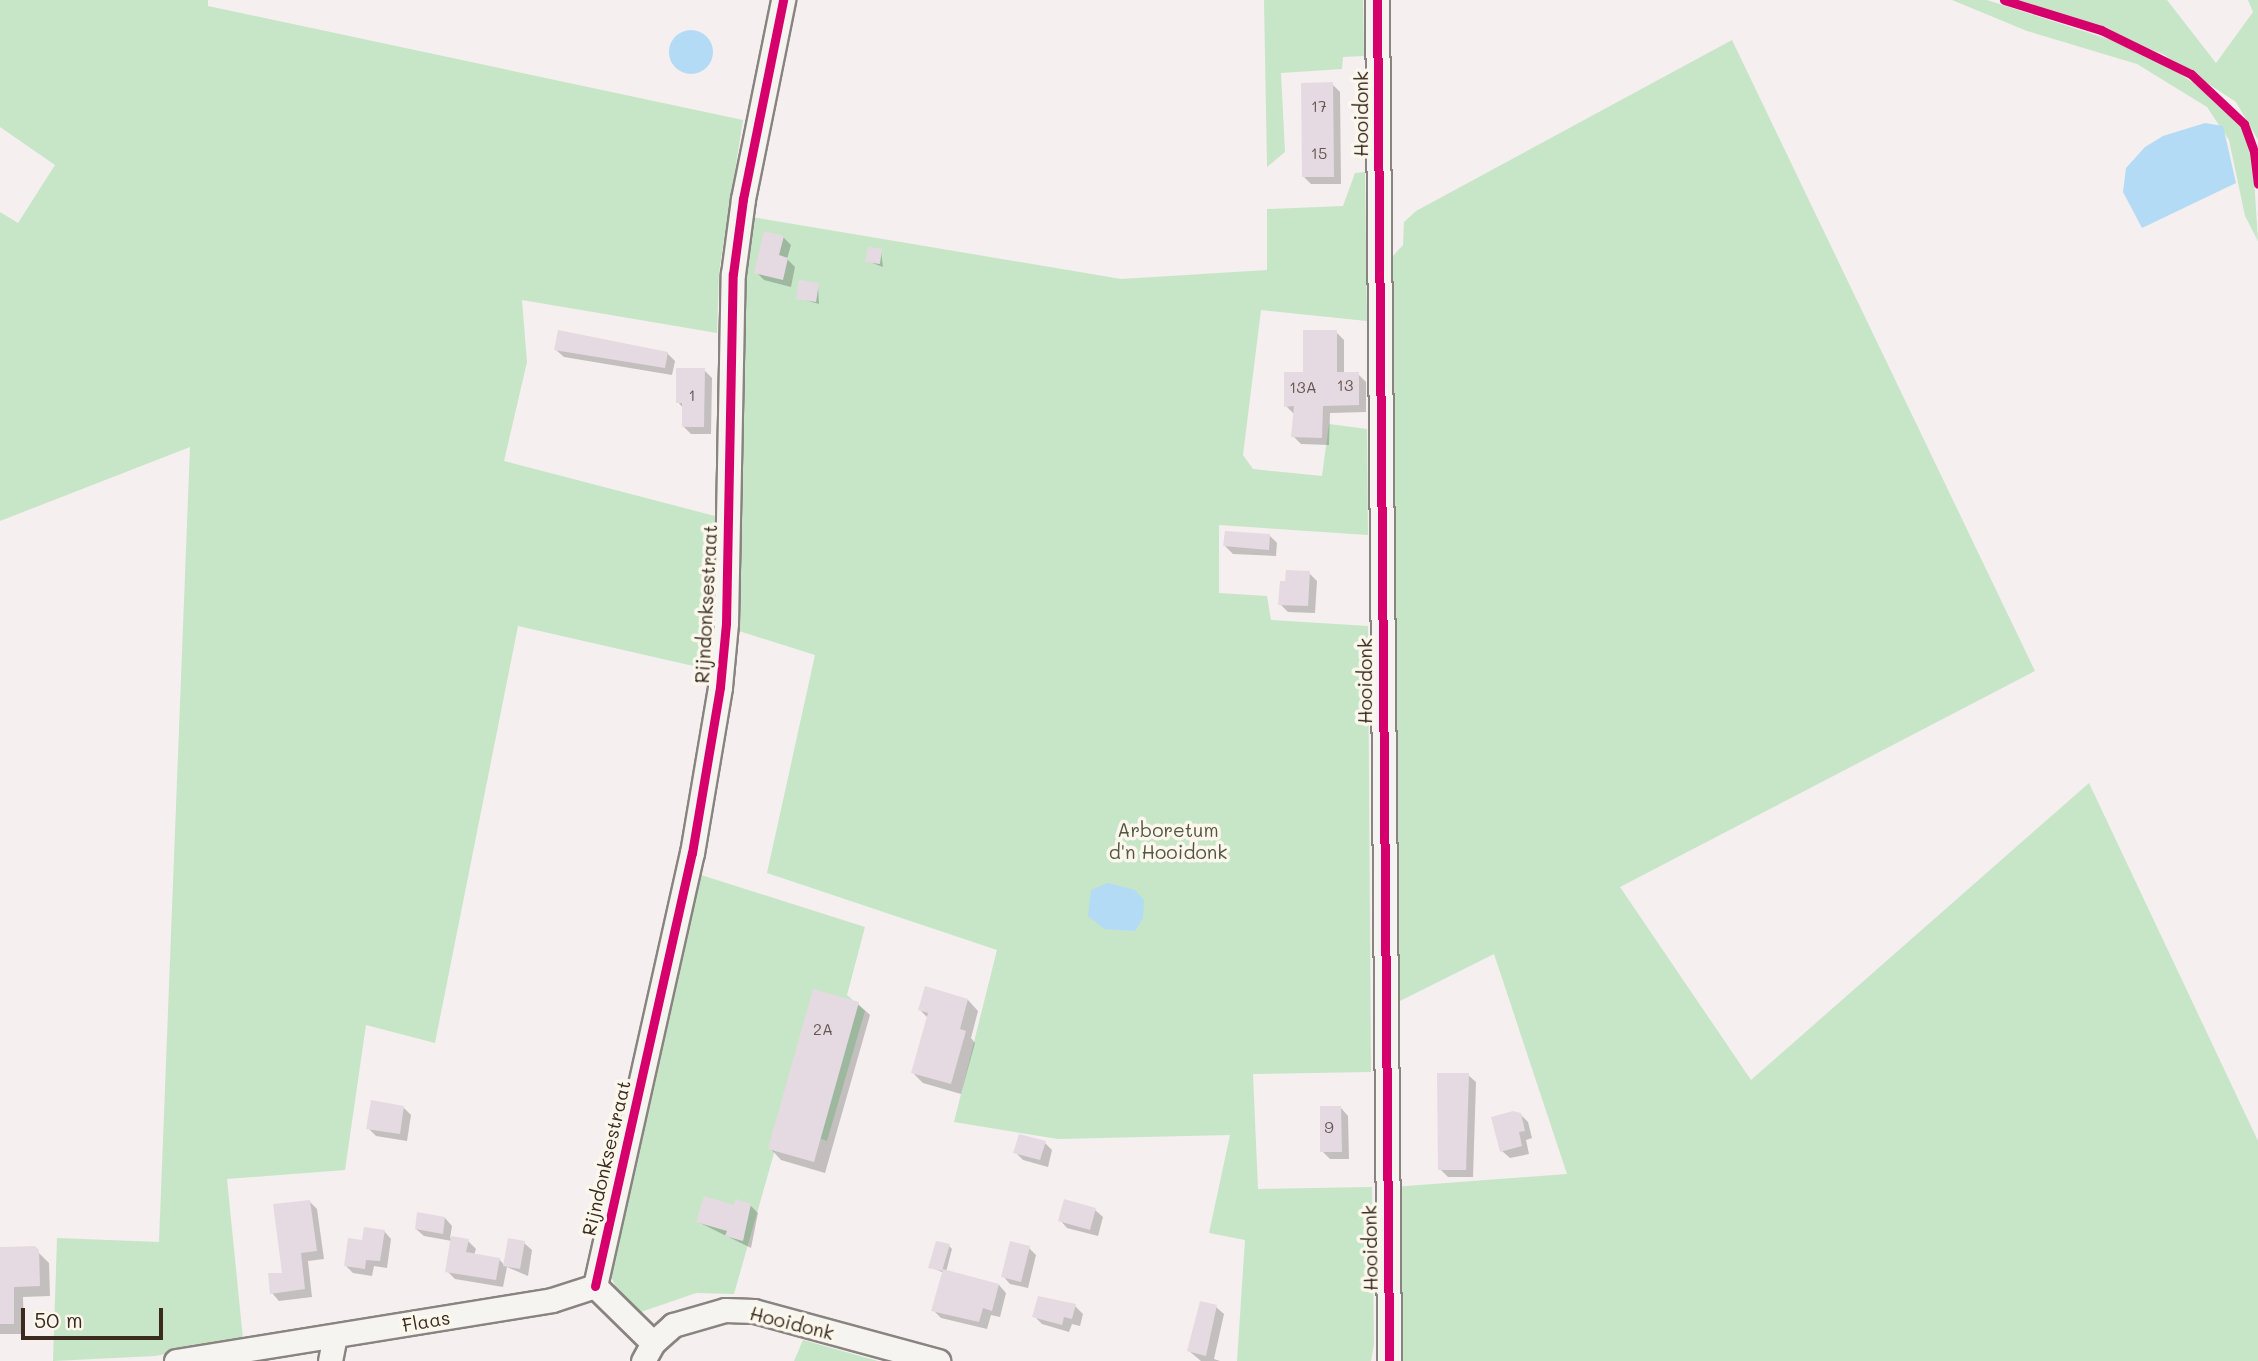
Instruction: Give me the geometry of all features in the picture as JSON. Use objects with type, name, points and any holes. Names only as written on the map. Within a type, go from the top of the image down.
[{"type":"street","name":"Rijndonksestraat","points":[[595,1286],[692,853],[720,687],[726,623],[733,274],[743,199],[783,0]]},
{"type":"street","name":"Hooidonk","points":[[1377,0],[1389,1361]]},
{"type":"street","name":"Flaas","points":[[176,1361],[552,1300],[595,1286]]},
{"type":"street","points":[[595,1286],[648,1352]]},
{"type":"street","name":"Hooidonk","points":[[648,1352],[673,1325],[725,1310],[754,1311],[938,1361]]},
{"type":"street","points":[[330,1361],[335,1336]]},
{"type":"green space","points":[[0,0],[208,0],[208,6],[743,120],[719,272],[717,333],[522,300],[527,362],[504,461],[715,516],[711,670],[518,626],[435,1043],[366,1025],[345,1170],[227,1179],[243,1339],[155,1356],[53,1361],[57,1238],[159,1242],[190,447],[0,521],[0,212],[18,223],[55,165],[0,127]]},
{"type":"green space","points":[[1264,0],[1363,0],[1364,56],[1343,57],[1342,69],[1281,73],[1285,152],[1267,167]]},
{"type":"green space","points":[[1952,0],[1987,0],[2111,40],[2176,71],[2231,109],[2246,129],[2252,146],[2258,241],[2245,216],[2229,140],[2207,107],[2137,64],[2027,31]]},
{"type":"green space","points":[[2015,0],[2167,0],[2216,63],[2253,12],[2248,0],[2258,0],[2258,140],[2236,102],[2163,54]]},
{"type":"green space","points":[[1732,40],[2035,671],[1620,887],[1751,1080],[2089,783],[2258,1141],[2258,1361],[1398,1361],[1393,1187],[1567,1174],[1494,954],[1392,1005],[1392,257],[1403,245],[1404,222],[1416,211]]},
{"type":"green space","name":"Arboretum d'n Hooidonk","points":[[1365,172],[1367,321],[1261,310],[1243,455],[1253,469],[1322,476],[1329,424],[1367,429],[1368,535],[1219,525],[1219,593],[1267,596],[1271,620],[1368,626],[1371,1072],[1253,1074],[1258,1189],[1372,1187],[1374,1344],[1371,1361],[1237,1361],[1245,1240],[1209,1233],[1230,1135],[1058,1139],[954,1122],[997,950],[767,873],[815,655],[739,631],[744,266],[752,217],[1121,279],[1267,270],[1267,209],[1343,206],[1355,173]]},
{"type":"green space","points":[[701,875],[865,927],[847,995],[865,1011],[827,1141],[782,1125],[734,1294],[696,1293],[641,1312],[617,1290],[609,1272]]},
{"type":"green space","points":[[803,1340],[878,1361],[794,1361]]},
{"type":"water","points":[[691,30],[707,36],[713,52],[707,68],[691,74],[675,68],[669,52],[675,36]]},
{"type":"water","points":[[2205,123],[2223,126],[2236,183],[2142,228],[2123,192],[2126,168],[2145,147],[2163,136]]},
{"type":"water","points":[[1108,883],[1135,890],[1144,900],[1143,918],[1135,931],[1104,929],[1088,916],[1091,890]]},
{"type":"building","points":[[1333,82],[1334,177],[1302,177],[1301,83]]},
{"type":"building","points":[[764,231],[784,236],[779,255],[788,258],[783,280],[754,273]]},
{"type":"building","points":[[868,247],[882,249],[880,264],[865,262]]},
{"type":"building","points":[[799,280],[819,283],[816,302],[796,299]]},
{"type":"building","points":[[558,330],[668,352],[665,368],[554,350]]},
{"type":"building","points":[[1303,330],[1337,330],[1337,372],[1359,372],[1359,405],[1323,406],[1322,438],[1291,437],[1294,406],[1284,407],[1284,372],[1303,372]]},
{"type":"building","points":[[676,368],[705,368],[704,427],[682,427],[682,403],[676,403]]},
{"type":"building","points":[[1225,531],[1270,534],[1269,550],[1223,546]]},
{"type":"building","points":[[1286,570],[1310,571],[1308,606],[1278,605],[1280,581],[1285,581]]},
{"type":"building","points":[[925,986],[968,999],[960,1029],[966,1031],[951,1084],[911,1073],[928,1013],[918,1010]]},
{"type":"building","points":[[813,989],[859,1002],[814,1162],[768,1149]]},
{"type":"building","points":[[1437,1073],[1469,1073],[1466,1170],[1438,1170]]},
{"type":"building","points":[[371,1100],[404,1106],[400,1134],[366,1129]]},
{"type":"building","points":[[1320,1106],[1341,1106],[1342,1152],[1320,1152]]},
{"type":"building","points":[[1513,1111],[1521,1113],[1525,1131],[1519,1132],[1522,1146],[1500,1152],[1491,1117]]},
{"type":"building","points":[[1019,1134],[1046,1141],[1040,1160],[1013,1153]]},
{"type":"building","points":[[704,1196],[734,1205],[736,1199],[751,1204],[743,1241],[725,1236],[727,1231],[696,1222]]},
{"type":"building","points":[[1064,1199],[1096,1208],[1090,1230],[1058,1221]]},
{"type":"building","points":[[310,1200],[317,1251],[301,1253],[305,1289],[270,1294],[268,1273],[282,1273],[273,1204]]},
{"type":"building","points":[[417,1212],[445,1217],[443,1234],[415,1229]]},
{"type":"building","points":[[364,1227],[385,1230],[380,1261],[366,1260],[365,1269],[344,1266],[348,1238],[362,1240]]},
{"type":"building","points":[[451,1236],[469,1239],[466,1252],[500,1258],[496,1280],[445,1272]]},
{"type":"building","points":[[508,1238],[525,1241],[520,1269],[503,1266]]},
{"type":"building","points":[[936,1241],[950,1244],[942,1271],[928,1268]]},
{"type":"building","points":[[1010,1241],[1030,1246],[1021,1282],[1001,1277]]},
{"type":"building","points":[[35,1246],[39,1250],[40,1286],[14,1287],[14,1324],[0,1324],[0,1247]]},
{"type":"building","points":[[943,1269],[999,1284],[992,1311],[983,1308],[979,1322],[931,1311]]},
{"type":"building","points":[[1038,1296],[1076,1304],[1072,1319],[1064,1317],[1062,1325],[1032,1317]]},
{"type":"building","points":[[1200,1301],[1217,1305],[1206,1356],[1187,1351]]},
{"type":"cycle path","points":[[595,1286],[692,853],[720,687],[726,623],[733,274],[743,199],[783,0]]},
{"type":"cycle path","points":[[1377,0],[1389,1361]]},
{"type":"cycle path","points":[[2004,0],[2101,30],[2191,74],[2244,124],[2254,152],[2258,184]]}]
